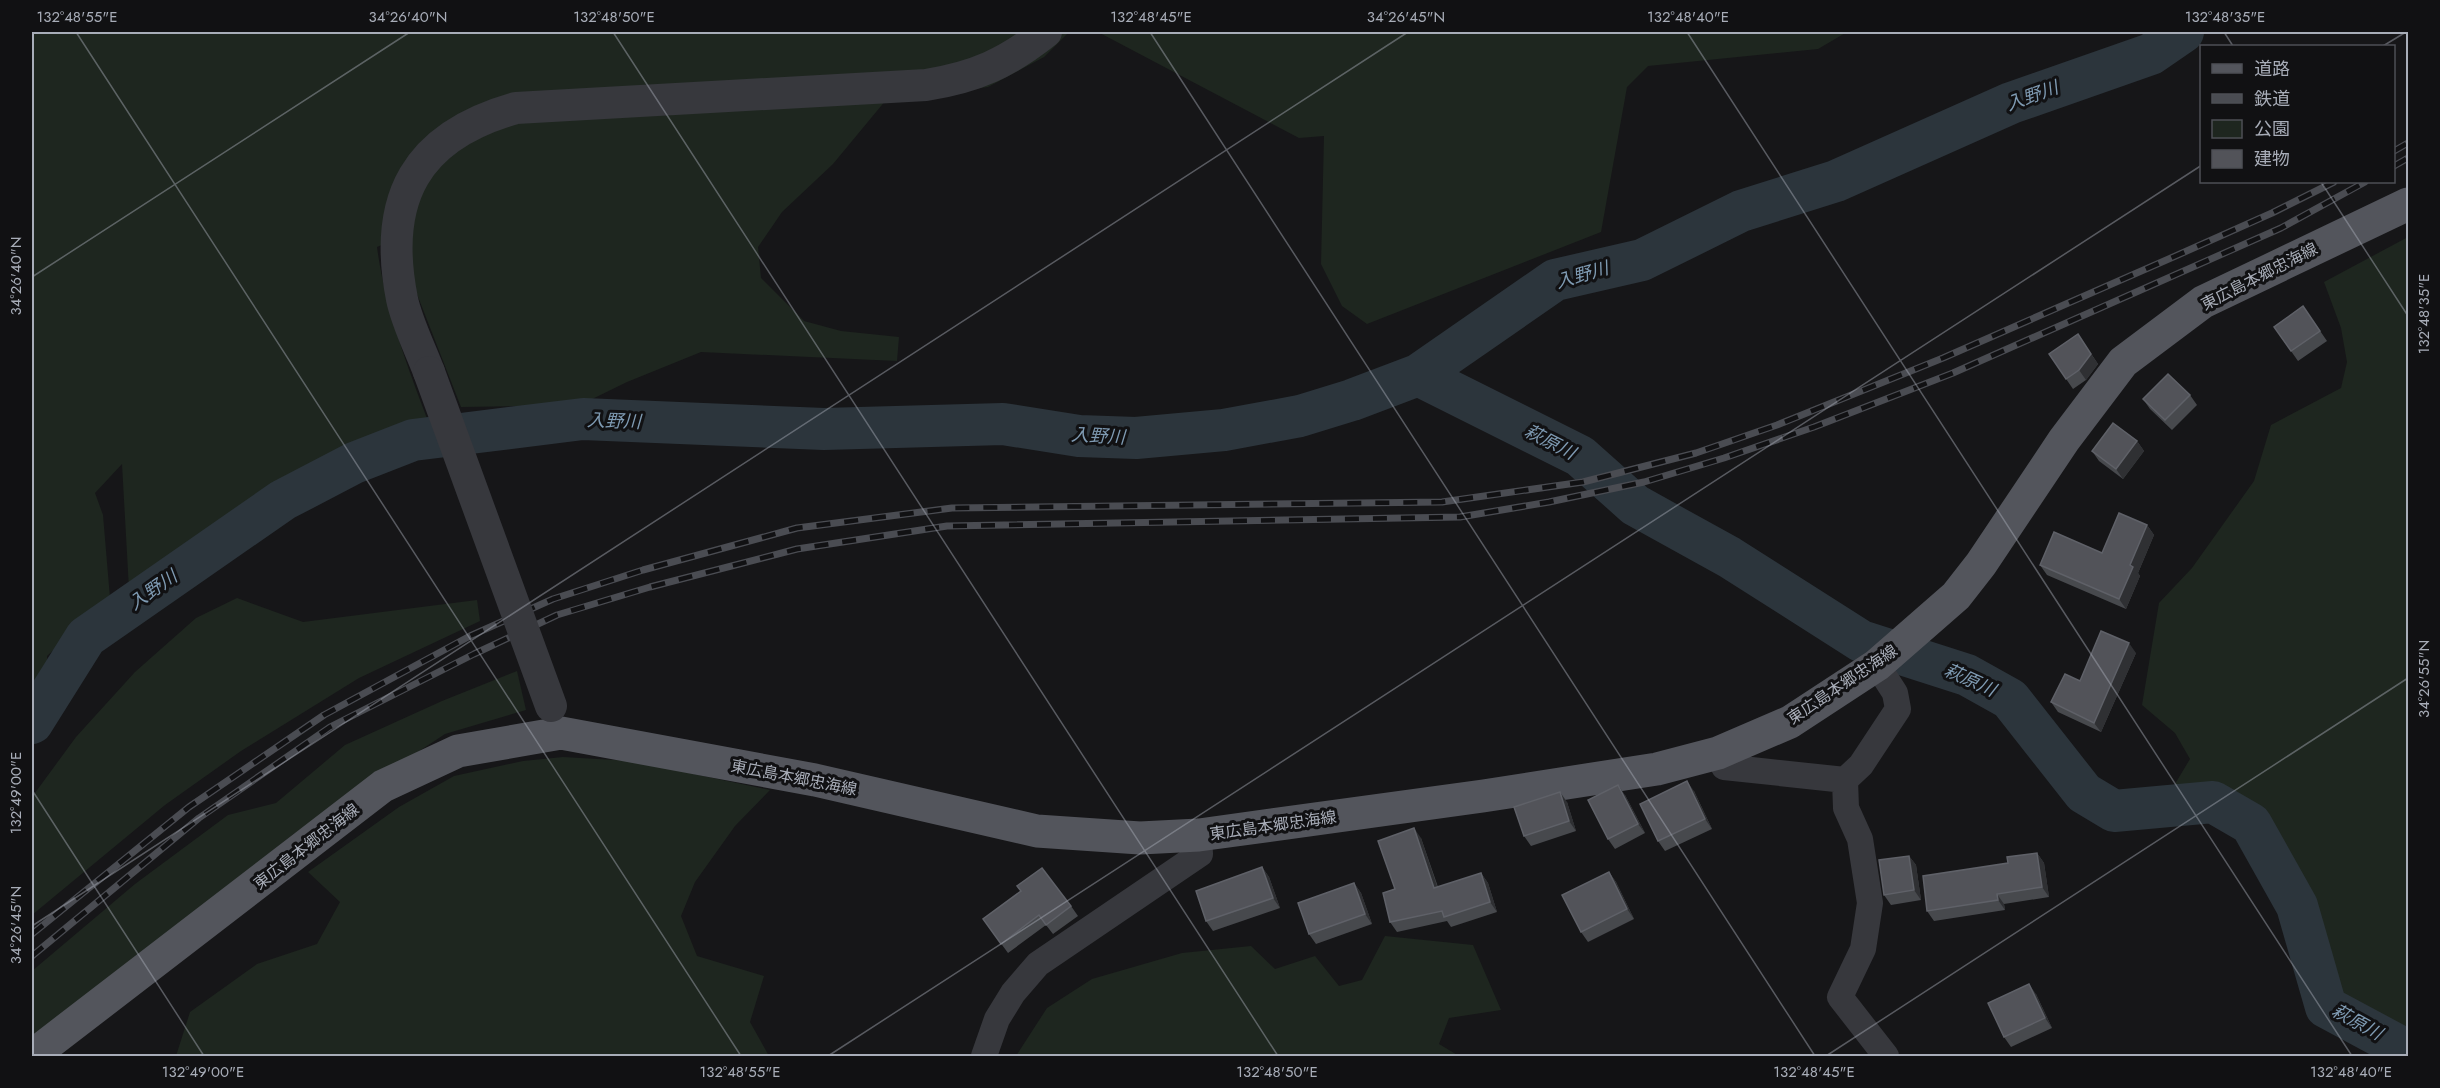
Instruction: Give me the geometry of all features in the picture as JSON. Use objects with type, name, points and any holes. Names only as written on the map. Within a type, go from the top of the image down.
[{"type":"main road","name":"東広島本郷忠海線","points":[[32,1056],[383,786],[458,751],[556,720],[1037,831],[1140,838],[1198,835],[1658,769],[1718,753],[1790,722],[1877,664],[1956,596],[1981,564],[2064,440],[2123,362],[2203,302],[2409,204]]},
{"type":"street","points":[[556,720],[402,301],[396,253],[400,213],[413,174],[437,146],[462,129],[490,116],[516,108],[926,85],[959,80],[1001,64],[1046,32]]},
{"type":"street","points":[[1877,664],[1895,693],[1898,710],[1861,765],[1845,780],[1846,808],[1860,839],[1870,903],[1863,948],[1840,997],[1886,1056]]},
{"type":"street","points":[[1718,753],[1724,767],[1845,780]]},
{"type":"street","points":[[984,1056],[997,1019],[1013,993],[1038,964],[1200,854],[1198,835]]},
{"type":"green space","points":[[32,32],[1069,32],[1044,57],[988,87],[886,100],[833,164],[782,212],[758,247],[761,278],[804,321],[841,331],[899,337],[897,361],[701,352],[627,382],[580,405],[461,407],[408,271],[407,234],[377,247],[391,315],[430,426],[315,464],[201,537],[129,589],[122,464],[95,493],[103,515],[110,598],[47,656],[49,686],[32,721]]},
{"type":"green space","points":[[1098,32],[1847,32],[1818,49],[1648,66],[1627,87],[1601,232],[1367,324],[1342,306],[1321,264],[1324,136],[1299,138]]},
{"type":"green space","points":[[2408,237],[2408,1042],[2329,1005],[2301,905],[2255,818],[2212,798],[2166,799],[2190,759],[2175,733],[2142,705],[2159,603],[2192,568],[2254,481],[2271,425],[2341,388],[2347,362],[2341,328],[2324,282]]},
{"type":"green space","points":[[237,598],[303,622],[477,600],[480,621],[359,678],[241,751],[165,805],[32,915],[32,797],[76,737],[135,672],[196,618]]},
{"type":"green space","points":[[517,671],[526,710],[445,734],[295,833],[32,1039],[32,971],[135,884],[228,815],[276,803],[345,745],[442,701]]},
{"type":"green space","points":[[563,757],[632,761],[770,790],[735,826],[695,882],[681,916],[697,956],[764,976],[750,1022],[769,1056],[176,1056],[190,1012],[257,964],[317,944],[340,902],[308,872],[399,807],[454,776],[523,761]]},
{"type":"green space","points":[[1385,936],[1473,945],[1501,1010],[1449,1018],[1439,1044],[1459,1056],[1016,1056],[1047,1008],[1092,979],[1182,953],[1251,946],[1275,969],[1315,956],[1339,986],[1362,980]]},
{"type":"building","points":[[2303,306],[2320,331],[2291,351],[2274,327]]},
{"type":"building","points":[[2078,334],[2091,354],[2079,370],[2066,379],[2049,354]]},
{"type":"building","points":[[2168,374],[2190,395],[2165,420],[2143,399]]},
{"type":"building","points":[[2113,423],[2137,441],[2116,469],[2092,451]]},
{"type":"building","points":[[2119,513],[2147,525],[2119,599],[2040,565],[2054,532],[2102,553]]},
{"type":"building","points":[[2101,631],[2129,643],[2094,723],[2051,702],[2065,674],[2080,681]]},
{"type":"building","points":[[1687,781],[1705,819],[1658,841],[1640,804]]},
{"type":"building","points":[[1618,785],[1638,824],[1608,839],[1588,800]]},
{"type":"building","points":[[1560,792],[1569,821],[1524,836],[1514,807]]},
{"type":"building","points":[[1414,828],[1434,888],[1481,873],[1490,902],[1444,917],[1442,911],[1390,922],[1383,893],[1395,889],[1378,841]]},
{"type":"building","points":[[2037,853],[2042,887],[1997,894],[1998,900],[1927,911],[1923,876],[2008,863],[2007,857]]},
{"type":"building","points":[[1909,856],[1914,890],[1884,895],[1879,860]]},
{"type":"building","points":[[1262,867],[1273,898],[1206,921],[1196,891]]},
{"type":"building","points":[[1042,868],[1071,906],[1046,925],[1039,915],[1001,944],[983,919],[1021,891],[1017,886]]},
{"type":"building","points":[[1609,872],[1627,909],[1581,932],[1562,895]]},
{"type":"building","points":[[1354,883],[1365,914],[1309,934],[1298,903]]},
{"type":"building","points":[[2029,984],[2045,1018],[2004,1037],[1988,1003]]},
{"type":"waterway","name":"入野川","points":[[32,723],[86,637],[283,500],[354,463],[413,440],[583,419],[824,429],[1003,424],[1079,436],[1136,438],[1224,430],[1300,416],[1352,400],[1418,375],[1555,280],[1642,260],[1741,211],[1836,181],[2011,103],[2151,54],[2183,32]]},
{"type":"waterway","name":"萩原川","points":[[1418,375],[1580,456],[1635,505],[1729,557],[1861,641],[1967,675],[2010,699],[2084,793],[2114,811],[2213,802],[2251,824],[2297,906],[2326,1007],[2408,1051]]},
{"type":"railway","points":[[2395,150],[2408,143]]},
{"type":"railway","points":[[2395,165],[2408,158]]},
{"type":"railway","points":[[32,934],[189,807],[324,715],[470,636],[553,599],[643,570],[797,528],[952,508],[1442,502],[1583,482],[1696,453],[1777,425],[1943,358],[2272,213],[2332,183]]},
{"type":"railway","points":[[32,956],[199,818],[330,727],[557,615],[650,587],[797,549],[947,526],[1460,517],[1549,502],[1644,482],[1814,427],[1953,373],[2281,228],[2363,183]]}]
